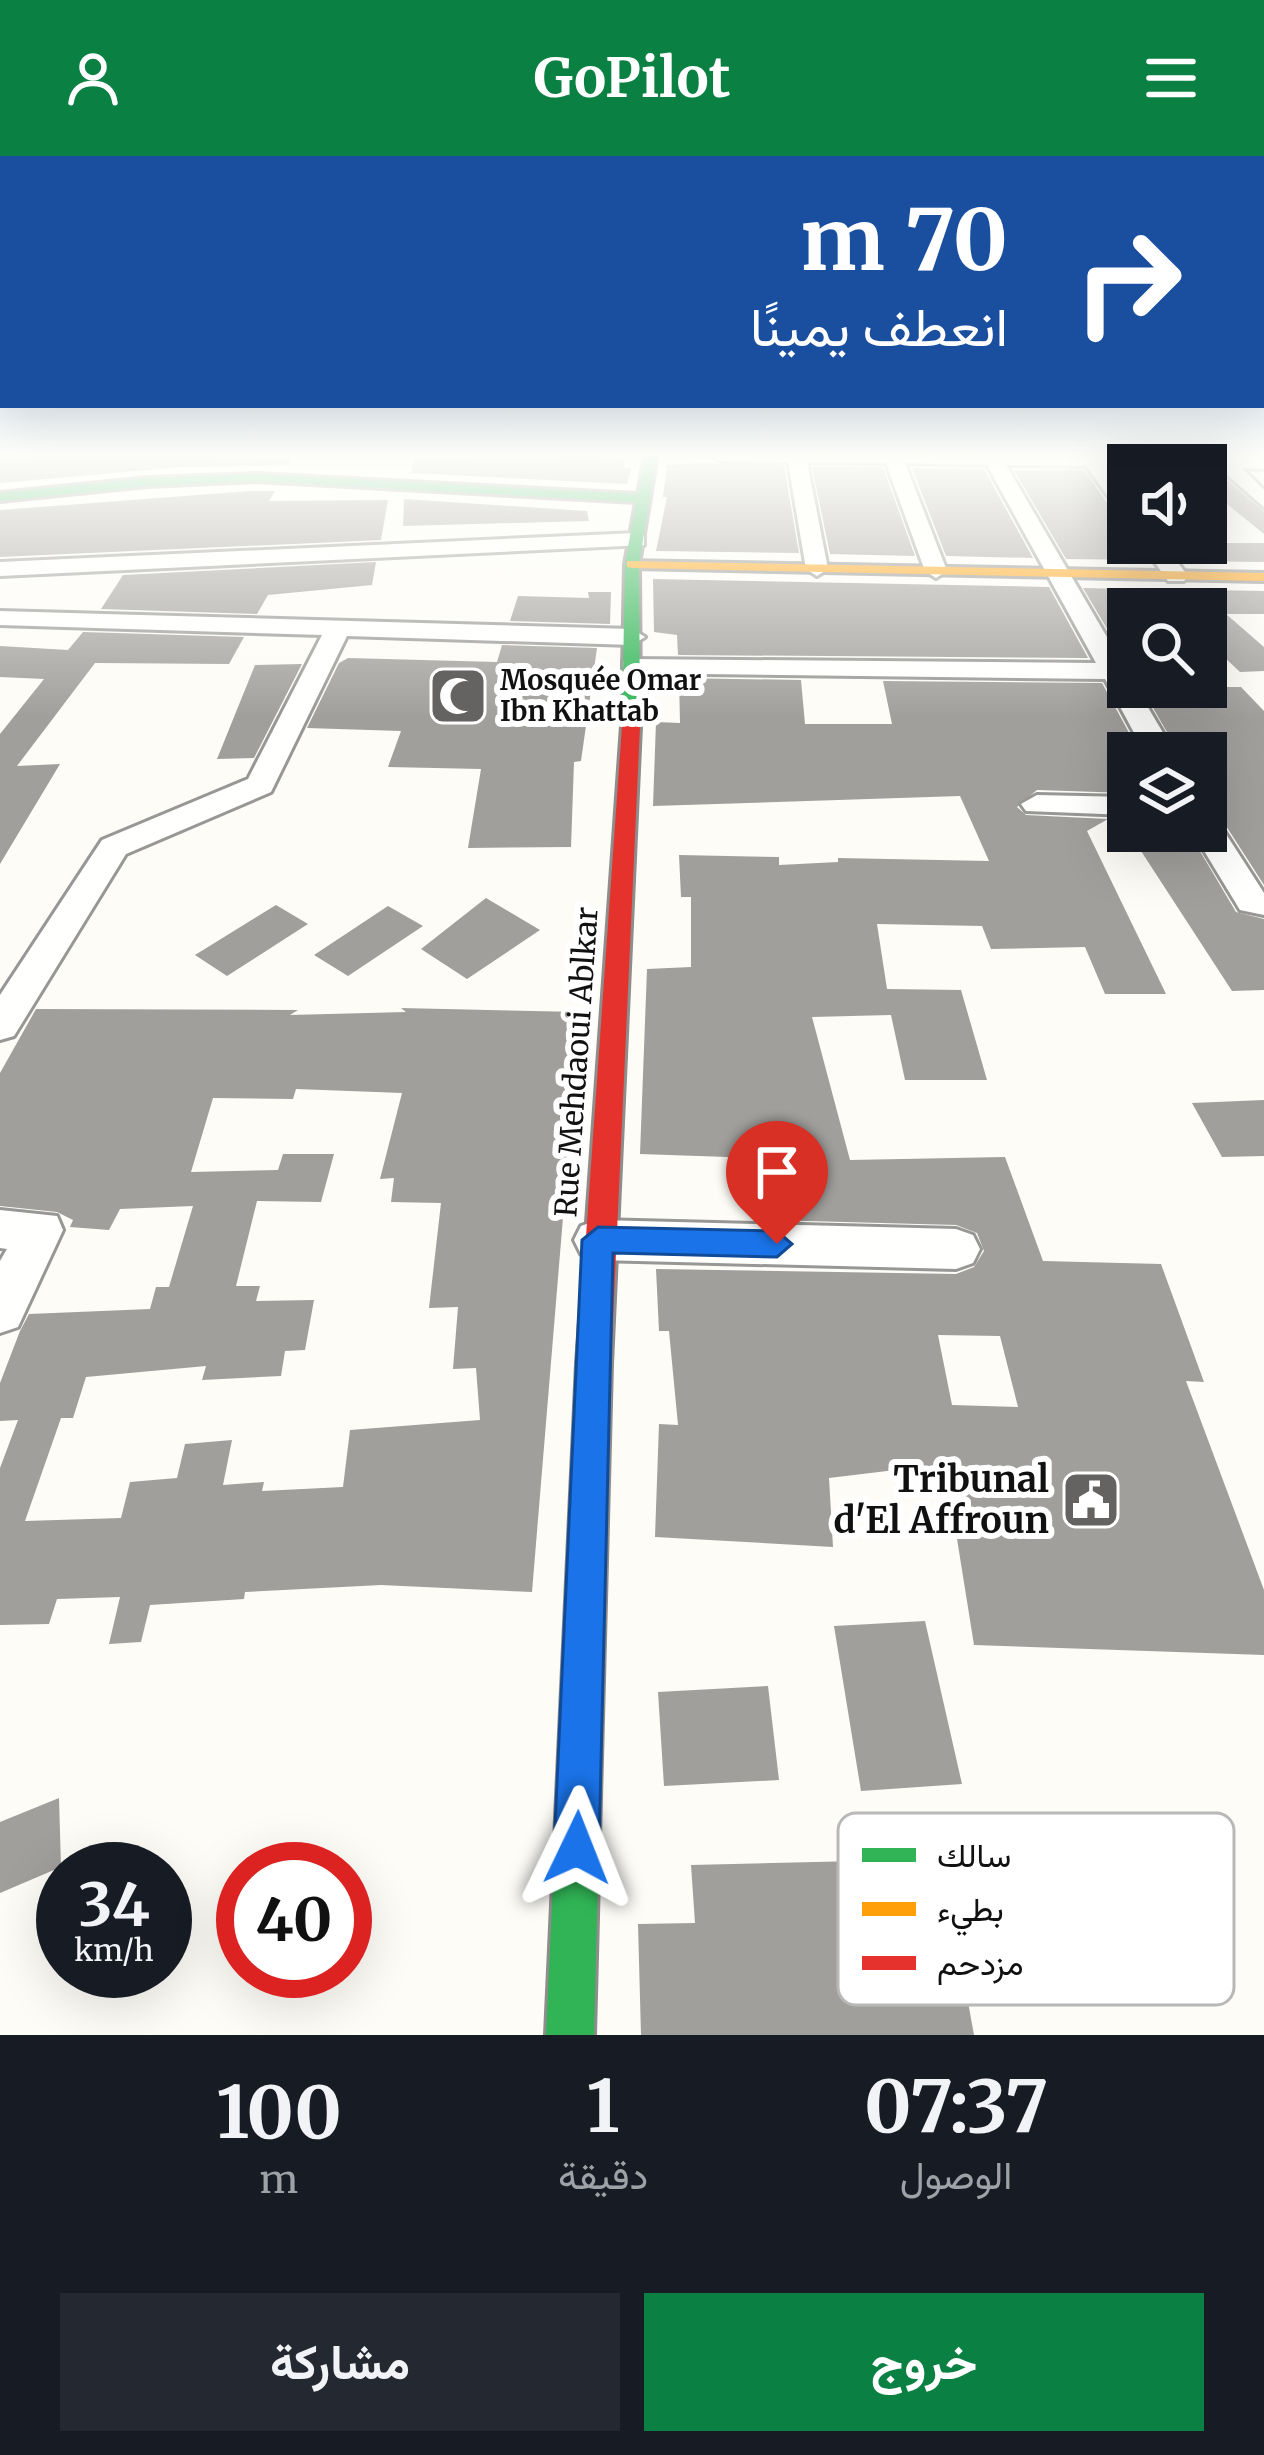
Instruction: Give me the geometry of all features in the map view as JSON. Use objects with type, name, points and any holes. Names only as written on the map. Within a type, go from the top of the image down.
[{"type":"street","name":"Rue Mehdaoui Ablkar","points":[[571,2035],[598,1240],[636,543]]},
{"type":"street","points":[[815,543],[817,568]]},
{"type":"street","points":[[925,543],[936,571]]},
{"type":"street","points":[[1039,543],[1107,664]]},
{"type":"street","points":[[0,569],[634,552],[817,568],[1264,577]]},
{"type":"street","points":[[1167,564],[1176,576]]},
{"type":"street","points":[[0,617],[632,637]]},
{"type":"street","points":[[0,1026],[19,967],[114,847],[260,785],[338,628]]},
{"type":"street","points":[[632,667],[1107,671]]},
{"type":"street","points":[[1036,804],[1107,806]]},
{"type":"street","points":[[1221,852],[1252,902],[1264,904]]},
{"type":"street","points":[[0,1229],[40,1230],[0,1311]]},
{"type":"street","points":[[598,1240],[956,1249]]},
{"type":"building","points":[[0,543],[321,543],[0,557]]},
{"type":"building","points":[[658,543],[797,543],[799,553],[656,551]]},
{"type":"building","points":[[828,543],[910,543],[915,556],[830,554]]},
{"type":"building","points":[[941,543],[1025,543],[1033,558],[946,556]]},
{"type":"building","points":[[1056,543],[1107,543],[1107,560],[1066,559]]},
{"type":"building","points":[[1227,543],[1264,543],[1264,562],[1227,562]]},
{"type":"building","points":[[376,562],[372,585],[268,595],[257,614],[101,609],[123,575]]},
{"type":"building","points":[[653,579],[1049,587],[1088,658],[678,655],[677,635],[654,632]]},
{"type":"building","points":[[1083,588],[1107,589],[1107,629]]},
{"type":"building","points":[[1227,590],[1264,591],[1264,614],[1227,614]]},
{"type":"building","points":[[588,592],[611,592],[610,624],[510,621],[518,596],[589,598]]},
{"type":"building","points":[[1227,615],[1264,647],[1264,671],[1240,672],[1227,660]]},
{"type":"building","points":[[83,632],[244,637],[229,664],[95,663],[17,766],[60,764],[0,864],[0,734],[44,679],[0,677],[0,646],[68,650]]},
{"type":"building","name":"Mosquée Omar Ibn Khattab","points":[[502,645],[597,648],[581,761],[574,762],[571,847],[468,848],[481,769],[388,767],[401,731],[307,728],[339,663],[348,658],[497,662]]},
{"type":"building","points":[[302,664],[254,758],[217,759],[255,665]]},
{"type":"building","points":[[679,678],[801,680],[805,724],[892,724],[883,681],[1102,683],[1107,708],[1116,708],[1129,732],[1107,732],[1107,792],[1037,790],[1017,807],[1026,815],[1107,819],[1087,831],[1166,994],[1105,994],[1085,947],[991,949],[982,926],[877,924],[887,989],[961,990],[987,1080],[905,1080],[891,1015],[812,1017],[850,1160],[1005,1157],[1043,1261],[1161,1264],[1204,1382],[1186,1381],[1264,1590],[1264,1655],[974,1645],[945,1464],[829,1478],[833,1547],[655,1537],[659,1424],[678,1425],[669,1331],[659,1331],[656,1269],[956,1274],[974,1267],[984,1251],[977,1233],[956,1225],[769,1220],[757,1158],[640,1154],[647,969],[691,967],[691,897],[681,897],[679,855],[779,857],[779,865],[838,862],[838,858],[989,861],[960,796],[653,806],[656,722],[680,723]],"holes":[[[938,1335],[1000,1336],[1018,1407],[952,1405]]]},
{"type":"building","points":[[1227,687],[1241,687],[1264,711],[1264,885],[1227,827],[1227,732],[1167,732],[1153,708],[1227,708]]},
{"type":"building","points":[[1142,852],[1200,852],[1236,912],[1264,919],[1264,990],[1232,991]]},
{"type":"building","points":[[486,898],[540,930],[467,979],[421,949]]},
{"type":"building","points":[[276,905],[308,924],[227,976],[195,955]]},
{"type":"building","points":[[388,906],[423,926],[348,976],[314,955]]},
{"type":"building","points":[[401,1008],[580,1012],[532,1592],[381,1585],[245,1592],[244,1599],[150,1605],[141,1642],[109,1644],[120,1597],[57,1599],[49,1624],[0,1625],[0,1468],[18,1420],[0,1421],[0,1383],[20,1331],[29,1314],[150,1309],[156,1287],[169,1287],[193,1206],[120,1209],[109,1230],[70,1227],[73,1220],[57,1212],[0,1206],[0,1073],[36,1009],[298,1010],[290,1015],[406,1012]],"holes":[[[296,1089],[402,1093],[380,1179],[394,1178],[391,1202],[441,1203],[429,1308],[458,1307],[453,1369],[476,1368],[480,1420],[350,1430],[343,1487],[262,1491],[264,1482],[223,1485],[232,1440],[185,1444],[177,1478],[130,1482],[121,1518],[25,1521],[61,1418],[73,1418],[86,1377],[206,1366],[202,1380],[281,1376],[285,1351],[305,1350],[314,1300],[256,1301],[260,1286],[236,1286],[257,1201],[321,1202],[334,1154],[283,1154],[278,1170],[191,1172],[213,1098],[293,1099]]]},
{"type":"building","points":[[1264,1100],[1264,1156],[1222,1157],[1192,1103]]},
{"type":"building","points":[[925,1621],[962,1784],[861,1791],[834,1626]]},
{"type":"building","points":[[768,1686],[779,1780],[664,1786],[658,1692]]},
{"type":"building","points":[[59,1798],[60,1842],[36,1842],[36,1878],[0,1893],[0,1822]]},
{"type":"building","points":[[838,1861],[838,2005],[969,2005],[974,2035],[641,2035],[638,1924],[695,1923],[691,1865]]},
{"type":"traffic: fast","points":[[631,726],[636,543]]},
{"type":"traffic: fast","points":[[570,2035],[594,1364]]},
{"type":"traffic: slow","points":[[632,564],[1264,577]]},
{"type":"traffic: jam","points":[[594,1364],[631,726]]},
{"type":"place","name":"Mosquée Omar Ibn Khattab","points":[[458,696]]},
{"type":"place","name":"Tribunal d'El Affroun","points":[[1091,1500]]},
{"type":"route","points":[[577,1848],[598,1240],[777,1244]]}]
